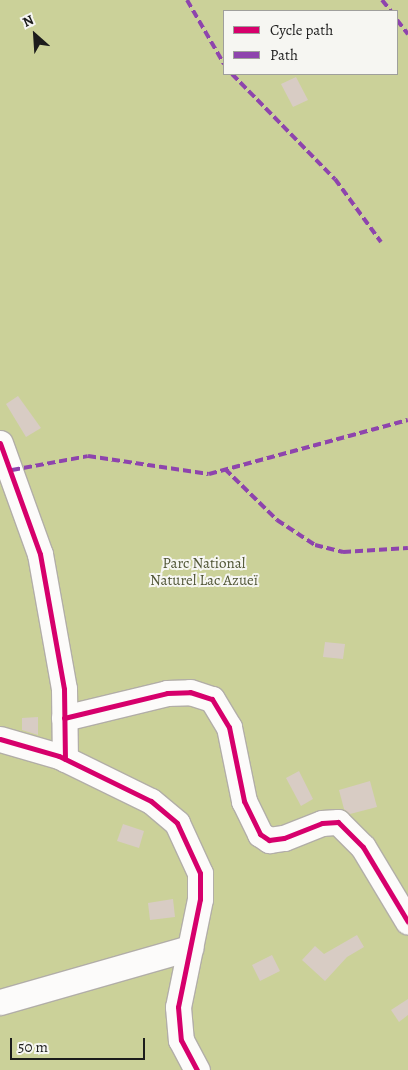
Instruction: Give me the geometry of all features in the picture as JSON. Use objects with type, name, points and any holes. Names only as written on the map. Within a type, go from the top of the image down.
[{"type":"street","points":[[0,443],[40,554],[64,689],[65,759]]},
{"type":"street","points":[[64,718],[167,693],[190,692],[212,699],[229,727],[244,801],[260,834],[269,840],[284,838],[322,823],[338,822],[363,847],[408,922]]},
{"type":"street","points":[[0,739],[65,759],[151,800],[177,823],[200,873],[200,899],[178,1007],[181,1040],[197,1070]]},
{"type":"street","points":[[0,1002],[190,948]]},
{"type":"green space","name":"Parc National Naturel Lac Azueï","points":[[0,0],[408,0],[408,1070],[0,1070]]},
{"type":"building","points":[[296,77],[308,100],[293,107],[281,84]]},
{"type":"building","points":[[18,396],[41,428],[26,437],[6,404]]},
{"type":"building","points":[[325,642],[345,644],[343,659],[323,657]]},
{"type":"building","points":[[38,717],[38,735],[22,730],[22,718]]},
{"type":"building","points":[[299,771],[313,799],[301,806],[286,778]]},
{"type":"building","points":[[370,781],[377,807],[350,814],[344,809],[339,790]]},
{"type":"building","points":[[123,824],[144,831],[139,848],[117,841]]},
{"type":"building","points":[[173,899],[175,917],[150,920],[148,903]]},
{"type":"building","points":[[357,935],[364,947],[347,957],[325,981],[302,960],[315,946],[324,954]]},
{"type":"building","points":[[272,955],[280,971],[260,981],[252,965]]},
{"type":"building","points":[[408,999],[408,1015],[399,1022],[391,1010]]},
{"type":"marked path","points":[[187,0],[223,62]]},
{"type":"marked path","points":[[382,0],[390,10]]},
{"type":"marked path","points":[[398,21],[408,34]]},
{"type":"marked path","points":[[233,75],[335,179],[381,242]]},
{"type":"marked path","points":[[12,470],[88,456],[209,474],[408,420]]},
{"type":"marked path","points":[[225,469],[277,520],[315,545],[343,552],[408,548]]},
{"type":"cycle path","points":[[0,443],[40,554],[64,689],[65,759]]},
{"type":"cycle path","points":[[64,718],[167,693],[190,692],[212,699],[229,727],[244,801],[260,834],[269,840],[284,838],[322,823],[338,822],[363,847],[408,922]]},
{"type":"cycle path","points":[[0,739],[59,756],[151,801],[177,823],[200,873],[200,899],[178,1007],[181,1040],[197,1070]]}]
